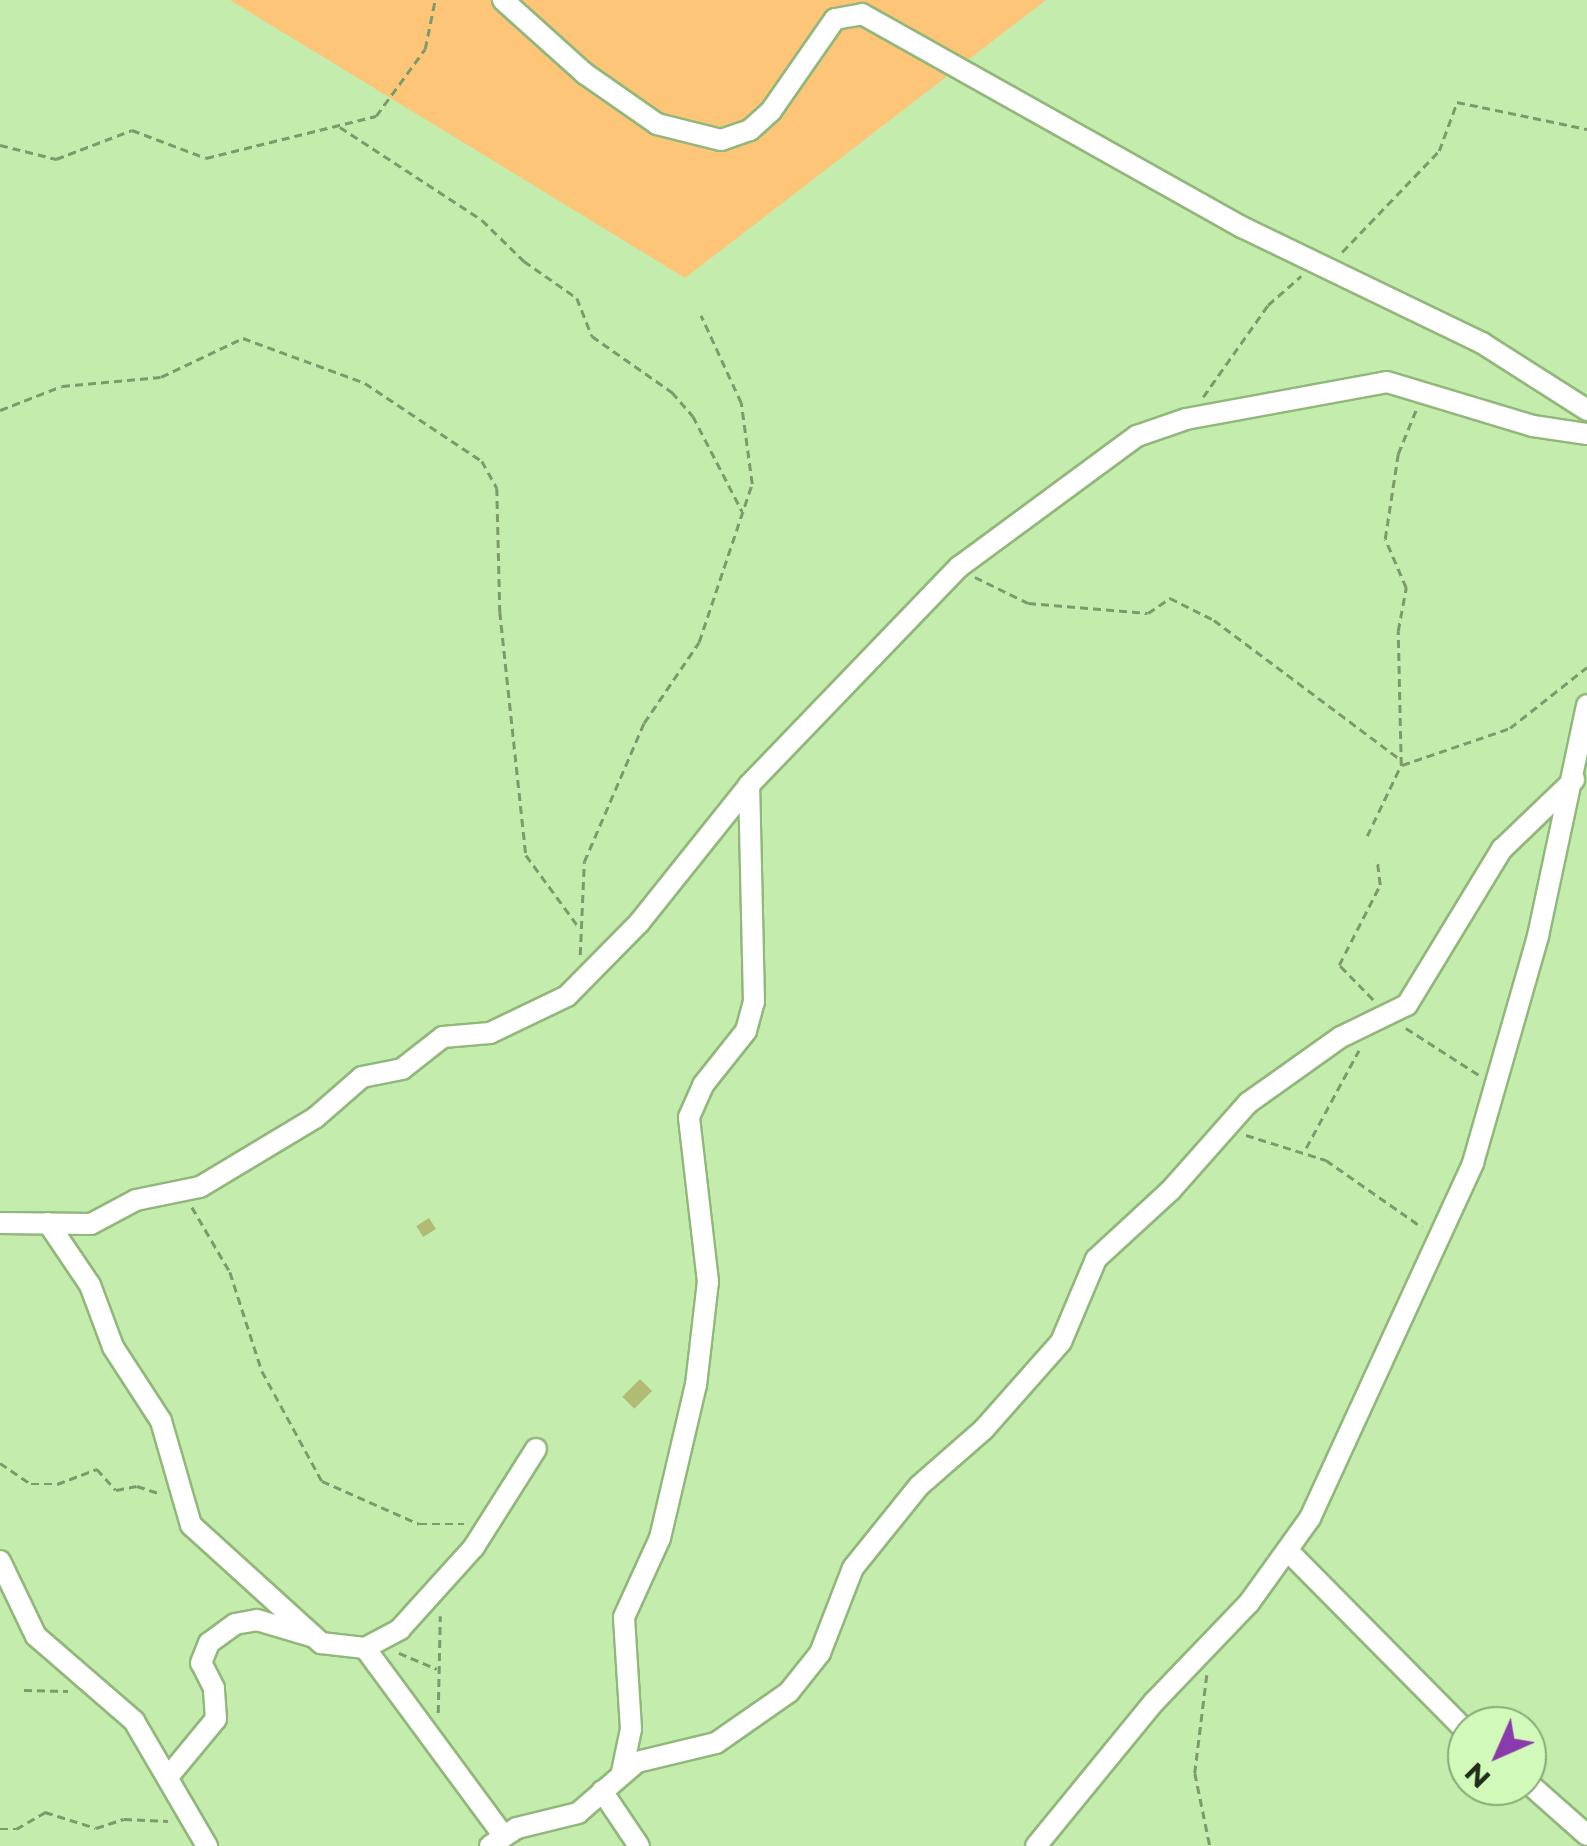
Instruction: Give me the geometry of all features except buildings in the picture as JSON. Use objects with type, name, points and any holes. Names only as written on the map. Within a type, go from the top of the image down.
[{"type":"street","points":[[502,0],[584,73],[657,124],[721,140],[750,130],[770,111],[835,18],[862,14],[1242,228],[1482,343],[1587,410]]},
{"type":"street","points":[[0,1223],[90,1224],[136,1200],[184,1190],[252,1158],[315,1118],[362,1077],[402,1069],[443,1037],[490,1033],[567,996],[639,923],[748,785],[959,568],[1137,436],[1186,419],[1386,382],[1418,388],[1533,426],[1587,434]]},
{"type":"street","points":[[1036,1846],[1290,1553],[1438,1240],[1499,1082],[1574,780],[1587,705]]},
{"type":"street","points":[[366,1648],[437,1743],[493,1843],[578,1813],[622,1772],[716,1743],[789,1692],[820,1653],[852,1568],[938,1465],[984,1428],[1053,1352],[1094,1262],[1226,1126],[1306,1060],[1411,1001],[1502,850],[1574,780]]},
{"type":"street","points":[[622,1772],[631,1728],[624,1617],[660,1538],[696,1385],[708,1282],[689,1116],[695,1096],[746,1031],[754,1002],[748,785]]},
{"type":"street","points":[[48,1222],[90,1285],[113,1347],[161,1421],[172,1446],[181,1503],[209,1548],[325,1646],[366,1648],[400,1629],[491,1522],[536,1449]]},
{"type":"street","points":[[1290,1553],[1447,1712]]},
{"type":"street","points":[[0,1561],[36,1636],[134,1722],[207,1846]]},
{"type":"street","points":[[168,1777],[216,1719],[214,1688],[201,1663],[209,1643],[235,1624],[257,1620],[314,1637]]},
{"type":"street","points":[[602,1791],[639,1846]]},
{"type":"street","points":[[1547,1800],[1587,1835]]},
{"type":"path","points":[[0,145],[56,159],[132,130],[206,158],[340,126],[381,112],[425,49],[434,0]]},
{"type":"path","points":[[1186,419],[1268,306],[1319,263],[1348,246],[1427,166],[1447,136],[1457,102],[1587,129]]},
{"type":"path","points":[[340,126],[482,220],[519,257],[577,298],[592,336],[672,392],[693,416],[743,512]]},
{"type":"path","points":[[581,982],[578,926],[584,862],[644,723],[699,642],[752,484],[741,403],[701,316]]},
{"type":"path","points":[[0,410],[62,386],[160,377],[243,338],[366,383],[482,461],[497,488],[500,612],[526,855],[578,926]]},
{"type":"path","points":[[1367,836],[1401,763],[1398,631],[1406,588],[1385,539],[1398,454],[1418,388]]},
{"type":"path","points":[[959,568],[1028,603],[1148,612],[1170,598],[1214,620],[1401,763]]},
{"type":"path","points":[[1401,763],[1510,728],[1587,667]]},
{"type":"path","points":[[1377,859],[1380,885],[1340,965],[1386,1016],[1456,1064],[1499,1082]]},
{"type":"path","points":[[1305,1150],[1386,1016]]},
{"type":"path","points":[[1226,1126],[1305,1150],[1438,1240]]},
{"type":"path","points":[[184,1190],[230,1272],[262,1371],[322,1481],[419,1524],[491,1522]]},
{"type":"path","points":[[0,1463],[42,1486],[97,1469],[116,1490],[138,1486],[181,1503]]},
{"type":"path","points":[[437,1743],[440,1585]]},
{"type":"path","points":[[366,1648],[406,1654],[439,1670]]},
{"type":"path","points":[[1206,1648],[1195,1773],[1210,1846]]},
{"type":"path","points":[[24,1690],[94,1686]]},
{"type":"path","points":[[0,1830],[16,1829],[45,1812],[96,1828],[124,1819],[194,1822]]},
{"type":"shaded area","points":[[230,0],[1046,0],[685,278]]}]
